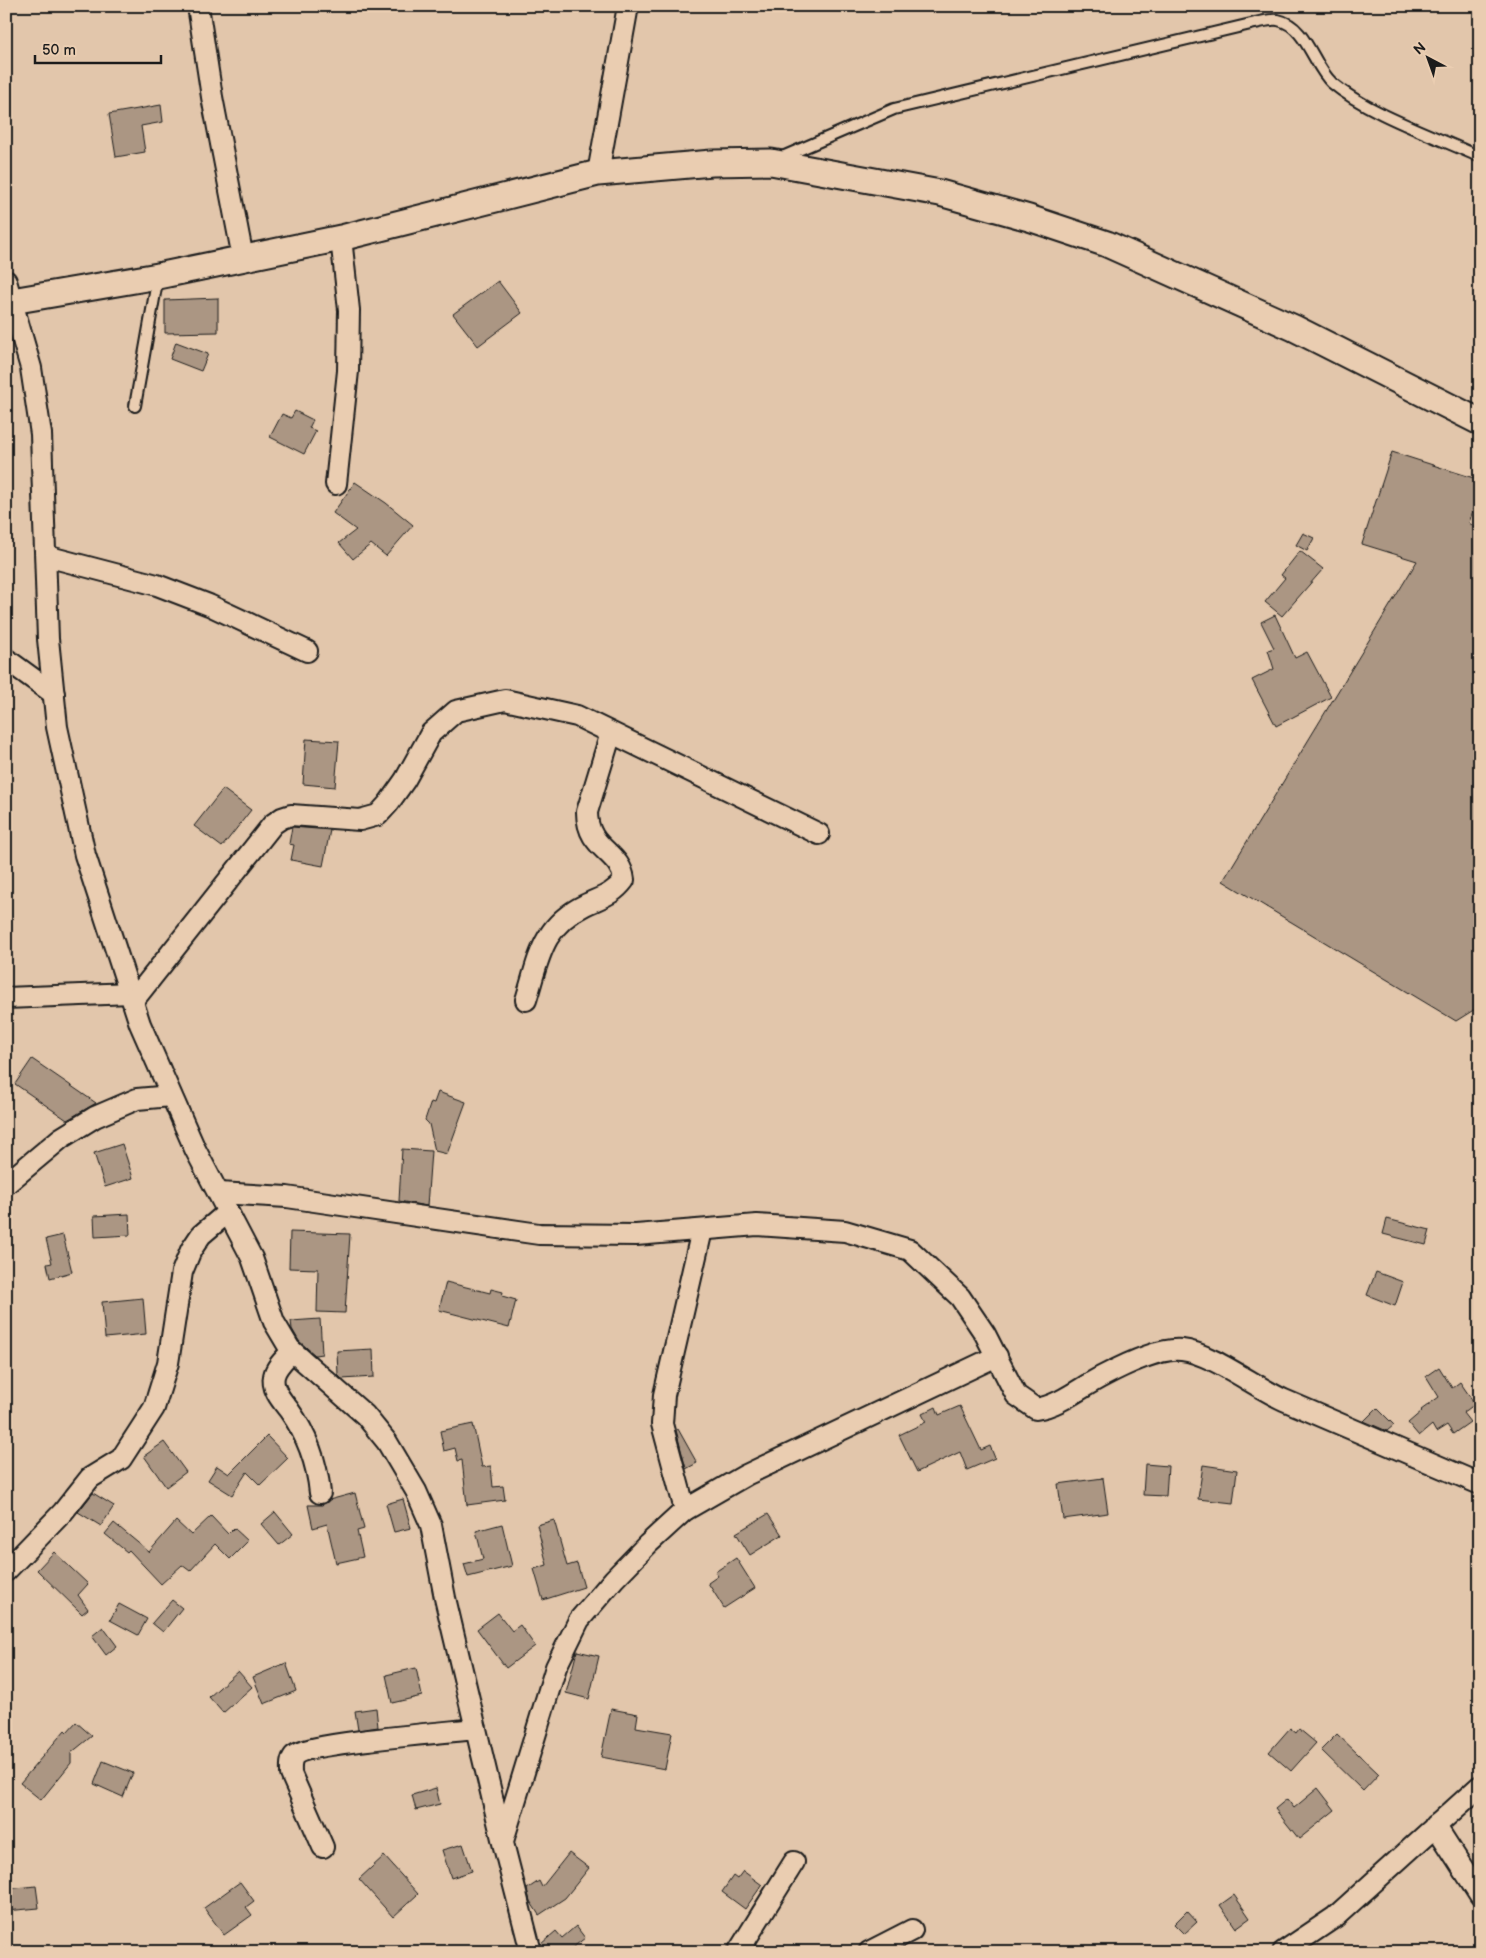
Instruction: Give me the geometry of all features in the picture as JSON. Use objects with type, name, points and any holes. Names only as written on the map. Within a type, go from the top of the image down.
[{"type":"street","points":[[198,6],[212,97],[243,258]]},
{"type":"street","points":[[598,173],[628,6]]},
{"type":"street","points":[[531,1952],[502,1843],[431,1525],[416,1491],[387,1442],[365,1416],[292,1351],[274,1322],[252,1258],[171,1096],[132,997],[85,855],[57,727],[48,639],[41,434],[31,368],[9,294],[158,276],[341,238],[598,173],[712,163],[771,162],[940,193],[1030,218],[1107,244],[1294,328],[1480,422]]},
{"type":"street","points":[[336,484],[348,371],[350,310],[341,238]]},
{"type":"street","points":[[46,556],[157,585],[209,605],[307,651]]},
{"type":"street","points":[[6,660],[54,694]]},
{"type":"street","points":[[132,997],[273,824],[291,815],[360,820],[378,815],[405,780],[432,733],[456,711],[505,700],[576,716],[819,834]]},
{"type":"street","points":[[526,1000],[547,937],[562,919],[586,904],[608,896],[624,880],[623,871],[594,840],[587,826],[587,812],[611,733]]},
{"type":"street","points":[[6,998],[132,997]]},
{"type":"street","points":[[6,1184],[61,1138],[95,1117],[137,1099],[171,1096]]},
{"type":"street","points":[[219,1193],[287,1197],[539,1234],[636,1235],[757,1225],[845,1231],[910,1250],[960,1297],[985,1334],[1016,1395],[1036,1409],[1049,1407],[1103,1376],[1154,1354],[1181,1349],[1204,1357],[1260,1390],[1480,1484]]},
{"type":"street","points":[[6,1571],[63,1512],[90,1478],[121,1460],[154,1408],[168,1363],[182,1272],[191,1250],[201,1235],[228,1212]]},
{"type":"street","points":[[685,1510],[662,1424],[664,1396],[702,1230]]},
{"type":"street","points":[[292,1351],[278,1367],[274,1376],[274,1383],[277,1394],[292,1415],[313,1452],[320,1493]]},
{"type":"street","points":[[502,1843],[556,1668],[579,1620],[614,1579],[685,1510],[746,1475],[997,1356]]},
{"type":"street","points":[[323,1847],[291,1774],[291,1764],[294,1756],[303,1750],[333,1745],[476,1729]]},
{"type":"street","points":[[1283,1952],[1335,1917],[1480,1786]]},
{"type":"street","points":[[1435,1825],[1480,1895]]},
{"type":"street","points":[[738,1952],[794,1862]]},
{"type":"street","points":[[869,1952],[912,1930]]},
{"type":"lane","points":[[771,162],[894,109],[1255,23],[1277,20],[1292,28],[1307,46],[1330,81],[1354,100],[1480,157]]},
{"type":"lane","points":[[135,406],[158,276]]},
{"type":"building","points":[[161,105],[163,122],[141,126],[145,152],[116,157],[109,114]]},
{"type":"building","points":[[498,281],[522,313],[478,346],[453,314]]},
{"type":"building","points":[[218,298],[218,332],[165,333],[165,300]]},
{"type":"building","points":[[176,342],[208,354],[201,371],[170,359]]},
{"type":"building","points":[[295,411],[313,420],[309,428],[316,431],[304,454],[270,437],[282,414],[291,418]]},
{"type":"building","points":[[1392,452],[1480,480],[1480,488],[1469,523],[1480,530],[1480,1006],[1456,1021],[1223,881],[1417,561],[1362,544]]},
{"type":"building","points":[[355,482],[386,503],[413,525],[386,556],[371,544],[353,559],[339,543],[356,530],[333,513]]},
{"type":"building","points":[[1303,533],[1314,538],[1307,551],[1296,545]]},
{"type":"building","points":[[1300,551],[1323,569],[1282,616],[1265,602],[1285,578],[1281,575]]},
{"type":"building","points":[[1275,615],[1295,658],[1307,652],[1331,697],[1276,726],[1252,680],[1274,669],[1268,650],[1274,648],[1261,622]]},
{"type":"building","points":[[306,739],[339,741],[335,787],[303,784]]},
{"type":"building","points":[[223,789],[251,810],[222,847],[194,826]]},
{"type":"building","points":[[292,827],[330,830],[323,866],[291,860],[294,845],[289,844]]},
{"type":"building","points":[[32,1059],[96,1103],[67,1120],[15,1084]]},
{"type":"building","points":[[438,1092],[466,1102],[447,1154],[435,1151],[429,1124],[425,1120],[431,1102],[434,1103]]},
{"type":"building","points":[[122,1144],[133,1178],[105,1187],[94,1153]]},
{"type":"building","points":[[402,1149],[431,1151],[427,1206],[399,1201]]},
{"type":"building","points":[[129,1214],[130,1235],[95,1237],[94,1216]]},
{"type":"building","points":[[1387,1219],[1430,1230],[1426,1245],[1383,1234]]},
{"type":"building","points":[[290,1232],[350,1234],[345,1313],[317,1312],[318,1269],[289,1268]]},
{"type":"building","points":[[63,1235],[72,1272],[50,1278],[47,1264],[52,1263],[46,1239]]},
{"type":"building","points":[[1376,1272],[1403,1282],[1395,1306],[1367,1295]]},
{"type":"building","points":[[446,1282],[490,1293],[491,1289],[503,1292],[502,1296],[516,1300],[509,1328],[439,1310]]},
{"type":"building","points":[[143,1298],[146,1334],[105,1338],[102,1302]]},
{"type":"building","points":[[320,1319],[322,1354],[315,1355],[299,1341],[292,1329],[291,1321]]},
{"type":"building","points":[[373,1349],[374,1377],[342,1379],[338,1375],[337,1351]]},
{"type":"building","points":[[1439,1367],[1452,1388],[1460,1382],[1475,1404],[1463,1413],[1470,1422],[1453,1434],[1447,1425],[1436,1432],[1432,1425],[1419,1436],[1408,1423],[1421,1410],[1439,1397],[1426,1376]]},
{"type":"building","points":[[960,1406],[981,1450],[990,1446],[995,1458],[967,1470],[960,1452],[917,1472],[899,1435],[926,1422],[922,1414],[936,1407],[939,1415]]},
{"type":"building","points":[[1377,1408],[1394,1425],[1387,1431],[1364,1421]]},
{"type":"building","points":[[473,1424],[482,1467],[491,1466],[493,1487],[503,1486],[505,1500],[467,1505],[462,1460],[458,1461],[455,1448],[444,1451],[440,1431]]},
{"type":"building","points":[[678,1429],[697,1463],[686,1469],[676,1430]]},
{"type":"building","points":[[267,1436],[288,1458],[260,1485],[247,1472],[232,1495],[208,1480],[217,1466],[229,1474]]},
{"type":"building","points":[[164,1442],[186,1472],[166,1487],[144,1456]]},
{"type":"building","points":[[1145,1464],[1168,1466],[1166,1496],[1143,1495]]},
{"type":"building","points":[[1203,1465],[1237,1470],[1233,1503],[1198,1499]]},
{"type":"building","points":[[1103,1478],[1108,1513],[1063,1519],[1058,1484]]},
{"type":"building","points":[[93,1493],[114,1506],[101,1526],[78,1512]]},
{"type":"building","points":[[355,1493],[364,1529],[357,1531],[363,1557],[336,1563],[327,1524],[313,1528],[308,1505],[322,1505],[329,1500]]},
{"type":"building","points":[[403,1499],[411,1528],[394,1532],[386,1504]]},
{"type":"building","points":[[275,1512],[293,1534],[279,1545],[261,1524]]},
{"type":"building","points":[[768,1514],[782,1535],[750,1555],[736,1533]]},
{"type":"building","points":[[211,1516],[228,1534],[234,1528],[248,1541],[230,1559],[215,1544],[190,1571],[182,1565],[161,1584],[129,1550],[127,1552],[105,1534],[114,1523],[149,1552],[176,1521],[191,1535]]},
{"type":"building","points":[[554,1520],[567,1566],[577,1563],[584,1587],[543,1600],[534,1569],[547,1565],[537,1525]]},
{"type":"building","points":[[502,1524],[512,1566],[468,1577],[464,1564],[483,1559],[476,1531]]},
{"type":"building","points":[[54,1552],[88,1584],[78,1595],[88,1609],[82,1614],[37,1570]]},
{"type":"building","points":[[736,1558],[755,1588],[724,1608],[708,1583],[718,1576],[715,1572]]},
{"type":"building","points":[[172,1600],[182,1608],[163,1632],[152,1623]]},
{"type":"building","points":[[119,1604],[147,1619],[138,1635],[110,1620]]},
{"type":"building","points":[[498,1613],[512,1631],[520,1625],[535,1646],[506,1668],[477,1629]]},
{"type":"building","points":[[103,1627],[117,1646],[106,1655],[92,1636]]},
{"type":"building","points":[[577,1651],[599,1656],[589,1699],[566,1693]]},
{"type":"building","points":[[286,1663],[296,1691],[264,1704],[253,1677]]},
{"type":"building","points":[[416,1668],[422,1696],[392,1703],[386,1675]]},
{"type":"building","points":[[238,1671],[252,1687],[223,1713],[209,1697]]},
{"type":"building","points":[[376,1708],[378,1727],[358,1730],[355,1711]]},
{"type":"building","points":[[611,1709],[638,1714],[636,1727],[672,1733],[665,1769],[601,1757]]},
{"type":"building","points":[[76,1722],[92,1736],[71,1753],[71,1763],[41,1800],[20,1783],[65,1730],[67,1732]]},
{"type":"building","points":[[1290,1728],[1296,1733],[1299,1729],[1316,1743],[1291,1771],[1269,1752]]},
{"type":"building","points":[[1337,1734],[1379,1774],[1363,1791],[1321,1750]]},
{"type":"building","points":[[103,1761],[133,1773],[123,1797],[94,1784]]},
{"type":"building","points":[[436,1788],[440,1804],[416,1810],[412,1795]]},
{"type":"building","points":[[1318,1788],[1335,1810],[1299,1839],[1275,1809],[1287,1799],[1294,1808]]},
{"type":"building","points":[[463,1844],[472,1871],[451,1878],[442,1850]]},
{"type":"building","points":[[569,1853],[589,1868],[565,1898],[539,1915],[530,1901],[527,1889],[539,1881],[542,1887]]},
{"type":"building","points":[[384,1856],[418,1894],[393,1917],[359,1879]]},
{"type":"building","points":[[743,1871],[762,1885],[745,1909],[722,1892],[733,1876],[737,1879]]},
{"type":"building","points":[[240,1882],[254,1901],[246,1907],[252,1915],[224,1935],[204,1908]]},
{"type":"building","points":[[36,1886],[39,1908],[6,1911],[6,1889]]},
{"type":"building","points":[[1234,1895],[1250,1918],[1236,1928],[1220,1905]]},
{"type":"building","points":[[1187,1911],[1197,1922],[1184,1934],[1174,1924]]},
{"type":"building","points":[[576,1926],[585,1938],[572,1948],[575,1952],[543,1952],[541,1944],[556,1931],[562,1938]]}]
